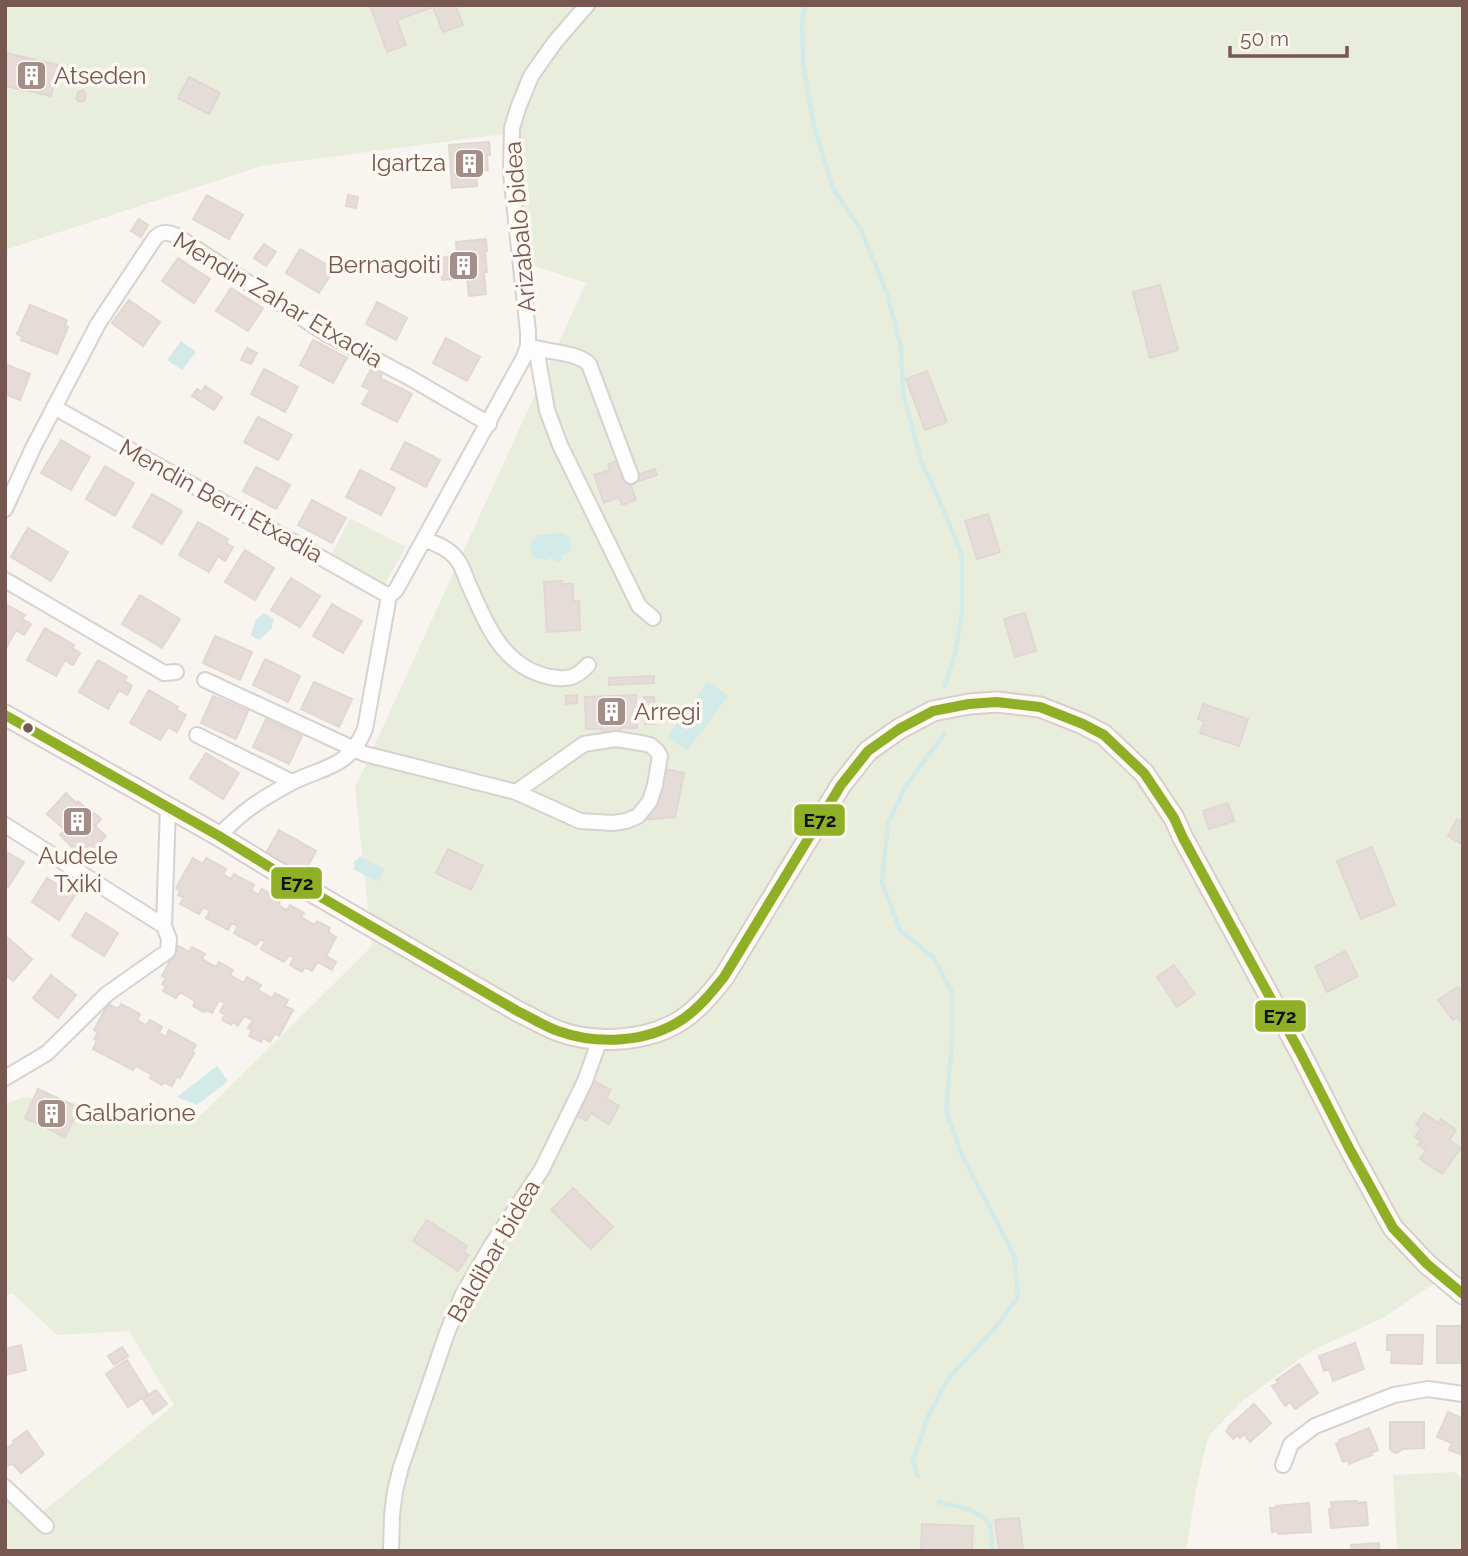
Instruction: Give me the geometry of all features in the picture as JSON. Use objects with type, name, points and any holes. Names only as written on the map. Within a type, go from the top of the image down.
[{"type":"main road","points":[[5,715],[219,836],[519,1012],[558,1031],[600,1039],[628,1038],[656,1032],[674,1024],[708,998],[724,977],[841,785],[868,751],[899,729],[933,711],[997,702],[1040,707],[1083,724],[1104,735],[1144,773],[1174,818],[1349,1149],[1394,1228],[1427,1265],[1463,1294]]},
{"type":"street","name":"Arizabalo bidea","points":[[587,5],[549,49],[531,76],[512,128],[511,173],[528,332],[547,410],[560,446],[639,606],[653,618]]},
{"type":"street","name":"Mendin Zahar Etxadia","points":[[5,509],[98,324],[157,235],[168,232],[325,333],[489,424]]},
{"type":"street","name":"Arizabalo bidea","points":[[354,749],[365,729],[388,596],[396,590],[532,347]]},
{"type":"street","name":"Arizabalo bidea","points":[[532,347],[568,354],[589,364],[631,476]]},
{"type":"street","name":"Mendin Berri Etxadia","points":[[54,407],[388,596]]},
{"type":"street","points":[[425,539],[443,547],[457,559],[491,631],[502,649],[515,660],[533,671],[569,678],[581,673],[588,665]]},
{"type":"street","points":[[5,580],[164,673],[176,672]]},
{"type":"street","points":[[205,680],[365,754],[516,792],[580,821],[613,823],[638,816],[650,801],[660,756],[649,746],[616,739],[584,744],[516,792]]},
{"type":"street","points":[[197,735],[292,782]]},
{"type":"street","points":[[219,836],[256,803],[292,782],[340,763],[354,749]]},
{"type":"street","points":[[5,1078],[47,1053],[107,994],[168,951],[169,939],[164,926],[168,807]]},
{"type":"street","points":[[5,825],[164,926]]},
{"type":"street","name":"Baldibar bidea","points":[[391,1551],[392,1515],[401,1467],[447,1332],[464,1294],[491,1247],[542,1169],[585,1081],[600,1039]]},
{"type":"street","points":[[1283,1465],[1291,1444],[1315,1426],[1394,1395],[1428,1389],[1463,1394]]},
{"type":"street","points":[[5,1487],[46,1526]]},
{"type":"green space","points":[[5,5],[1463,5],[1463,1294],[1436,1282],[1383,1318],[1311,1351],[1242,1401],[1208,1437],[1186,1551],[5,1551],[5,1484],[39,1515],[174,1405],[129,1331],[57,1335],[13,1294],[5,1295],[5,1104],[24,1097],[199,1117],[372,946],[355,788],[586,283],[511,258],[504,134],[261,166],[5,250]]},
{"type":"green space","points":[[350,518],[406,547],[385,584],[332,553]]},
{"type":"green space","points":[[1454,1472],[1462,1478],[1463,1551],[1397,1551],[1393,1475]]},
{"type":"water","points":[[181,341],[196,352],[182,370],[167,360]]},
{"type":"water","points":[[564,533],[570,538],[572,548],[562,556],[561,561],[535,558],[530,552],[531,543],[537,535]]},
{"type":"water","points":[[264,613],[274,619],[271,629],[259,640],[251,635],[255,621]]},
{"type":"water","points":[[708,681],[728,696],[687,751],[667,737]]},
{"type":"water","points":[[360,856],[385,869],[378,882],[353,869],[353,862]]},
{"type":"water","points":[[217,1066],[228,1081],[197,1105],[177,1097]]},
{"type":"building","points":[[370,5],[455,5],[463,25],[443,32],[433,7],[397,20],[406,45],[387,52]]},
{"type":"building","name":"Atseden","points":[[6,53],[58,65],[51,96],[5,86]]},
{"type":"building","points":[[189,77],[220,93],[209,114],[178,98]]},
{"type":"building","points":[[83,90],[86,95],[84,101],[79,102],[76,98],[78,92]]},
{"type":"building","name":"Igartza","points":[[489,142],[488,170],[476,171],[477,186],[452,188],[449,145]]},
{"type":"building","points":[[207,195],[243,215],[229,239],[193,219]]},
{"type":"building","points":[[348,195],[358,197],[356,208],[346,206]]},
{"type":"building","points":[[139,219],[148,225],[141,237],[131,231]]},
{"type":"building","name":"Bernagoiti","points":[[486,239],[486,294],[469,296],[467,278],[442,280],[440,258],[457,256],[456,242]]},
{"type":"building","points":[[264,244],[276,252],[266,266],[254,258]]},
{"type":"building","points":[[300,249],[334,269],[319,293],[286,273]]},
{"type":"building","points":[[178,258],[210,279],[194,303],[162,281]]},
{"type":"building","points":[[1160,285],[1178,350],[1150,358],[1133,292]]},
{"type":"building","points":[[231,288],[263,308],[248,331],[216,311]]},
{"type":"building","points":[[129,300],[160,322],[143,346],[112,323]]},
{"type":"building","points":[[377,302],[407,318],[396,340],[366,324]]},
{"type":"building","points":[[30,305],[67,320],[65,326],[68,327],[57,354],[21,340],[23,337],[17,334]]},
{"type":"building","points":[[446,338],[480,357],[467,381],[433,363]]},
{"type":"building","points":[[313,340],[347,358],[333,383],[300,365]]},
{"type":"building","points":[[247,348],[257,353],[251,364],[241,360]]},
{"type":"building","points":[[5,364],[30,374],[20,400],[5,394]]},
{"type":"building","points":[[264,369],[298,387],[285,412],[251,394]]},
{"type":"building","points":[[371,369],[382,375],[380,378],[412,394],[397,422],[362,404],[370,390],[362,386]]},
{"type":"building","points":[[927,371],[947,422],[925,430],[906,379]]},
{"type":"building","points":[[205,386],[222,397],[214,410],[192,396],[197,389],[202,392]]},
{"type":"building","points":[[258,417],[292,435],[278,460],[244,442]]},
{"type":"building","points":[[61,440],[90,457],[71,490],[41,473]]},
{"type":"building","points":[[405,442],[440,460],[426,487],[391,469]]},
{"type":"building","points":[[621,460],[636,500],[622,505],[619,497],[604,503],[594,475],[610,470],[608,464]]},
{"type":"building","points":[[105,466],[134,483],[115,516],[86,499]]},
{"type":"building","points":[[256,467],[290,485],[276,509],[243,491]]},
{"type":"building","points":[[655,469],[657,475],[639,481],[638,475]]},
{"type":"building","points":[[360,470],[395,488],[381,515],[346,497]]},
{"type":"building","points":[[152,494],[182,511],[162,544],[133,527]]},
{"type":"building","points":[[312,500],[346,518],[332,543],[298,525]]},
{"type":"building","points":[[988,514],[1000,552],[977,559],[965,521]]},
{"type":"building","points":[[198,522],[228,539],[226,543],[233,547],[225,561],[218,556],[209,572],[179,555]]},
{"type":"building","points":[[28,528],[68,552],[51,581],[11,557]]},
{"type":"building","points":[[245,550],[274,568],[255,600],[225,582]]},
{"type":"building","points":[[291,578],[320,596],[300,627],[271,610]]},
{"type":"building","points":[[562,581],[562,584],[573,584],[573,601],[579,601],[580,630],[547,632],[544,582]]},
{"type":"building","points":[[140,595],[180,619],[162,648],[122,624]]},
{"type":"building","points":[[5,604],[25,615],[22,619],[31,624],[24,635],[16,630],[6,648]]},
{"type":"building","points":[[332,604],[362,621],[343,653],[313,636]]},
{"type":"building","points":[[1025,613],[1036,651],[1015,657],[1004,619]]},
{"type":"building","points":[[45,628],[74,645],[72,648],[80,653],[73,665],[65,660],[56,676],[27,660]]},
{"type":"building","points":[[215,636],[252,652],[240,680],[203,663]]},
{"type":"building","points":[[265,659],[300,676],[288,702],[253,685]]},
{"type":"building","points":[[98,660],[127,677],[125,681],[132,686],[127,695],[119,690],[108,709],[79,692]]},
{"type":"building","points":[[654,676],[654,683],[609,685],[609,678]]},
{"type":"building","points":[[314,682],[352,699],[339,727],[301,709]]},
{"type":"building","points":[[149,690],[178,707],[177,710],[186,715],[177,732],[168,727],[160,740],[130,723]]},
{"type":"building","points":[[577,695],[577,703],[566,704],[566,696]]},
{"type":"building","name":"Arregi","points":[[636,695],[637,728],[621,728],[621,736],[602,737],[602,729],[586,729],[585,697]]},
{"type":"building","points":[[213,696],[248,711],[236,739],[201,723]]},
{"type":"building","points":[[644,697],[654,697],[654,724],[645,724]]},
{"type":"building","points":[[1203,704],[1248,719],[1239,746],[1200,733],[1204,721],[1198,719]]},
{"type":"building","points":[[266,719],[302,736],[289,764],[253,747]]},
{"type":"building","points":[[206,753],[239,773],[223,799],[190,778]]},
{"type":"building","points":[[665,769],[684,773],[675,817],[642,820],[660,793]]},
{"type":"building","name":"Audele Txiki","points":[[66,793],[101,819],[95,826],[106,836],[92,852],[80,842],[74,849],[60,835],[65,830],[47,814]]},
{"type":"building","points":[[1228,803],[1234,821],[1209,829],[1203,811]]},
{"type":"building","points":[[1457,819],[1463,822],[1463,837],[1460,843],[1448,836]]},
{"type":"building","points":[[279,830],[316,851],[304,874],[266,853]]},
{"type":"building","points":[[1372,847],[1395,905],[1361,919],[1337,861]]},
{"type":"building","points":[[448,849],[483,866],[471,890],[436,873]]},
{"type":"building","points":[[5,851],[24,862],[8,887],[5,885]]},
{"type":"building","points":[[193,858],[203,864],[206,858],[226,869],[223,874],[231,879],[234,874],[254,885],[251,890],[258,895],[262,889],[281,900],[278,905],[287,910],[290,905],[304,913],[301,917],[315,925],[317,921],[330,928],[328,932],[336,937],[326,956],[336,962],[332,970],[318,962],[312,971],[305,967],[302,972],[290,965],[294,958],[289,955],[284,962],[261,949],[265,942],[260,939],[256,945],[234,933],[238,926],[232,923],[228,930],[206,918],[210,911],[203,907],[199,914],[180,904],[184,898],[178,895],[180,891],[176,888]]},
{"type":"building","points":[[47,878],[75,895],[59,920],[32,902]]},
{"type":"building","points":[[86,913],[118,933],[104,956],[72,936]]},
{"type":"building","points":[[8,938],[32,959],[13,981],[5,974],[5,941]]},
{"type":"building","points":[[178,946],[189,952],[192,947],[205,954],[202,959],[216,967],[219,962],[233,970],[230,975],[244,983],[247,977],[261,985],[258,990],[272,998],[275,993],[288,1000],[285,1006],[293,1010],[279,1036],[275,1033],[270,1042],[263,1038],[261,1042],[249,1036],[252,1030],[248,1028],[253,1020],[244,1016],[238,1026],[222,1020],[225,1015],[220,1012],[225,1003],[219,1000],[212,1013],[206,1010],[204,1012],[193,1006],[195,1001],[180,992],[176,998],[163,991],[166,986],[162,984],[166,978],[162,976]]},
{"type":"building","points":[[1345,951],[1358,976],[1327,992],[1315,967]]},
{"type":"building","points":[[1174,965],[1195,994],[1177,1007],[1157,977]]},
{"type":"building","points":[[51,975],[76,995],[58,1018],[33,998]]},
{"type":"building","points":[[1458,987],[1463,994],[1463,1025],[1457,1017],[1453,1020],[1438,1000]]},
{"type":"building","points":[[108,1004],[118,1009],[121,1004],[140,1014],[137,1020],[146,1025],[150,1020],[162,1027],[159,1033],[166,1037],[169,1030],[196,1045],[180,1078],[177,1076],[172,1086],[163,1082],[162,1085],[150,1078],[152,1075],[136,1066],[133,1070],[93,1049],[98,1033],[94,1030]]},
{"type":"building","points":[[594,1081],[611,1090],[606,1098],[619,1106],[609,1124],[591,1113],[586,1121],[576,1115]]},
{"type":"building","name":"Galbarione","points":[[38,1089],[79,1108],[65,1137],[25,1118]]},
{"type":"building","points":[[1424,1113],[1438,1123],[1441,1119],[1456,1130],[1449,1140],[1461,1148],[1442,1174],[1420,1159],[1426,1150],[1418,1145],[1421,1141],[1415,1137],[1421,1128],[1416,1125]]},
{"type":"building","points":[[573,1188],[613,1227],[591,1249],[551,1210]]},
{"type":"building","points":[[427,1220],[467,1246],[464,1252],[469,1255],[458,1271],[413,1241]]},
{"type":"building","points":[[1437,1326],[1463,1326],[1463,1363],[1437,1363]]},
{"type":"building","points":[[1387,1335],[1423,1335],[1422,1364],[1391,1363],[1392,1350],[1387,1350]]},
{"type":"building","points":[[1355,1343],[1364,1369],[1333,1381],[1329,1369],[1324,1371],[1319,1356]]},
{"type":"building","points":[[21,1345],[26,1370],[5,1375],[5,1349]]},
{"type":"building","points":[[122,1347],[128,1356],[114,1365],[108,1356]]},
{"type":"building","points":[[127,1360],[148,1394],[128,1407],[106,1374]]},
{"type":"building","points":[[1299,1364],[1318,1393],[1295,1409],[1290,1402],[1285,1406],[1272,1386],[1278,1383],[1276,1380]]},
{"type":"building","points":[[156,1390],[167,1404],[153,1414],[143,1399]]},
{"type":"building","points":[[1254,1404],[1271,1423],[1250,1442],[1244,1434],[1233,1439],[1226,1431],[1229,1426]]},
{"type":"building","points":[[1448,1412],[1463,1419],[1463,1455],[1449,1450],[1452,1443],[1437,1437]]},
{"type":"building","points":[[1390,1422],[1424,1422],[1424,1448],[1393,1452],[1390,1449]]},
{"type":"building","points":[[1369,1428],[1378,1450],[1349,1464],[1348,1460],[1343,1462],[1336,1444],[1339,1440]]},
{"type":"building","points":[[27,1431],[44,1454],[21,1473],[12,1463],[5,1468],[5,1450]]},
{"type":"building","points":[[1331,1502],[1366,1502],[1368,1525],[1331,1528]]},
{"type":"building","points":[[1309,1503],[1311,1532],[1272,1532],[1270,1508]]},
{"type":"building","points":[[1019,1518],[1023,1551],[999,1551],[995,1520]]},
{"type":"building","points":[[922,1524],[973,1526],[972,1551],[921,1551]]},
{"type":"building","points":[[1379,1543],[1379,1551],[1352,1551],[1351,1545]]},
{"type":"waterway","points":[[806,5],[802,21],[803,64],[814,126],[833,189],[861,230],[887,293],[901,348],[903,393],[921,461],[962,555],[962,613],[955,653],[945,686]]},
{"type":"waterway","points":[[918,1476],[913,1461],[928,1416],[948,1379],[995,1328],[1018,1297],[1014,1255],[961,1153],[946,1110],[952,1042],[952,992],[934,958],[900,930],[882,882],[888,824],[905,787],[944,734]]},
{"type":"waterway","points":[[939,1502],[982,1516],[990,1527],[992,1551]]},
{"type":"transit line","name":"E72","points":[[5,715],[219,836],[519,1012],[558,1031],[605,1040],[654,1033],[683,1019],[705,1000],[724,977],[841,785],[868,751],[899,729],[933,711],[997,702],[1040,707],[1083,724],[1104,735],[1144,773],[1174,818],[1393,1228],[1427,1264],[1463,1294]]},
{"type":"place","name":"Atseden","points":[[31,76]]},
{"type":"place","name":"Igartza","points":[[469,163]]},
{"type":"place","name":"Bernagoiti","points":[[464,265]]},
{"type":"place","name":"Arregi","points":[[611,712]]},
{"type":"place","name":"Audele Txiki","points":[[78,822]]},
{"type":"place","name":"Galbarione","points":[[52,1113]]}]
